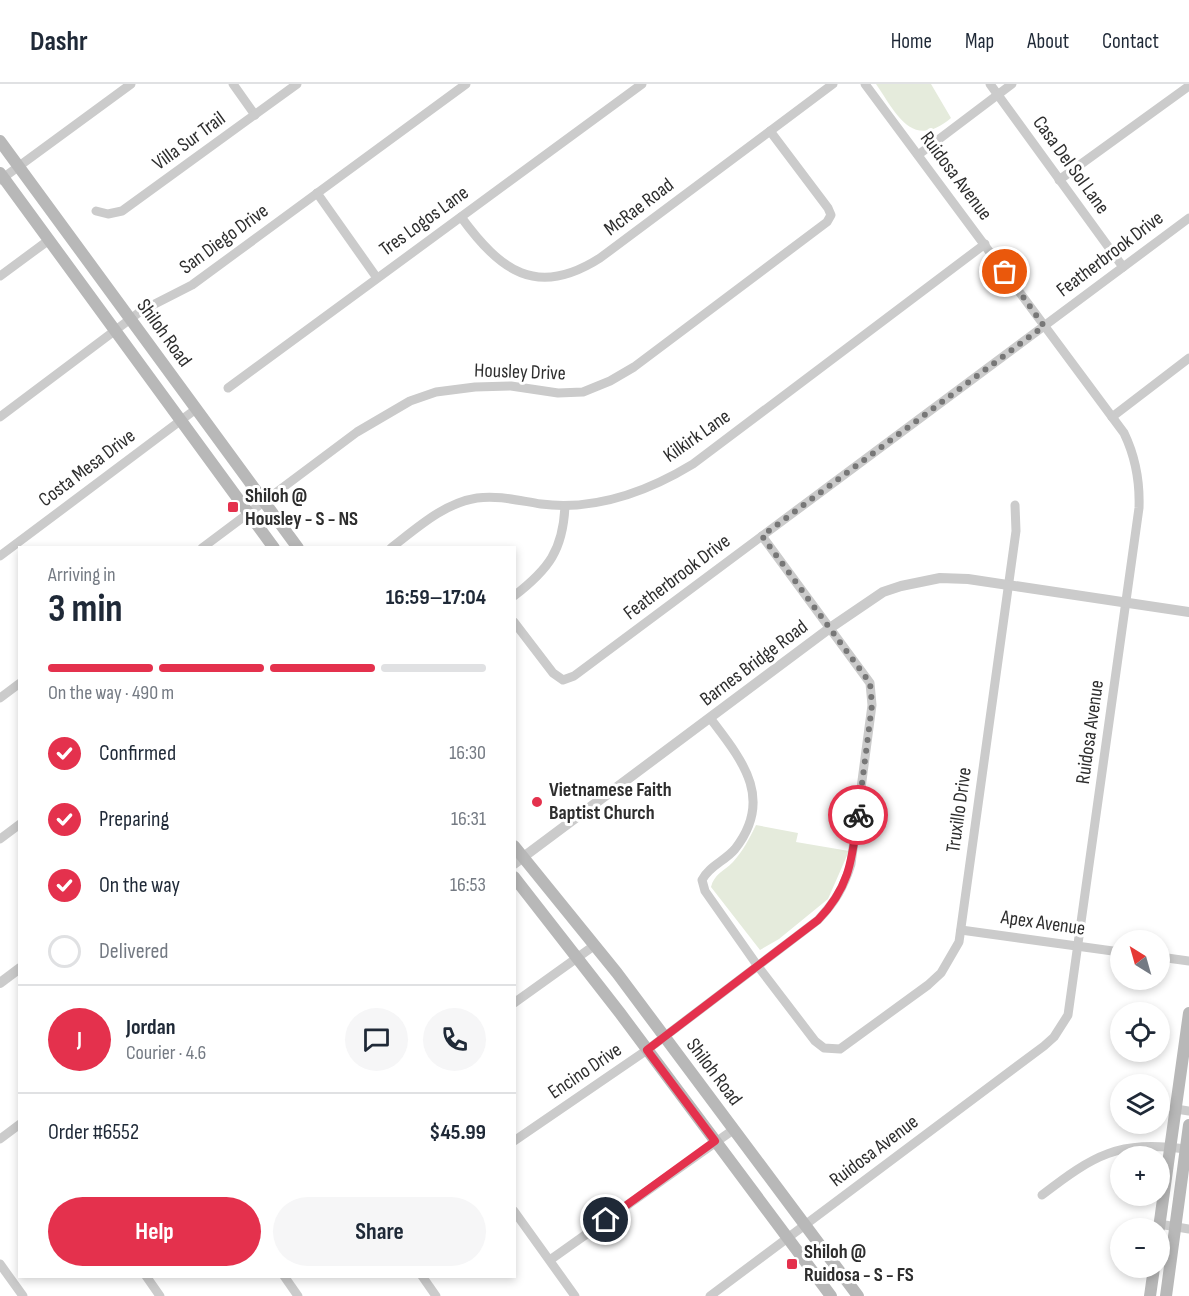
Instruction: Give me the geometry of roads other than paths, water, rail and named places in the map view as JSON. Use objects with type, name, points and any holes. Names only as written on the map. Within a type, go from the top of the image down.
[{"type":"main road","name":"Shiloh Road","points":[[0,141],[297,546]]},
{"type":"main road","name":"Shiloh Road","points":[[1,177],[273,546]]},
{"type":"main road","name":"Shiloh Road","points":[[519,860],[596,945],[858,1296]]},
{"type":"main road","name":"Shiloh Road","points":[[516,880],[831,1296]]},
{"type":"main road","points":[[1170,1147],[1189,1013]]},
{"type":"main road","points":[[1166,1296],[1189,1125]]},
{"type":"main road","points":[[1150,1296],[1153,1278]]},
{"type":"street","points":[[1,177],[19,167],[131,84]]},
{"type":"street","points":[[233,84],[255,115]]},
{"type":"street","name":"Villa Sur Trail","points":[[96,211],[108,214],[122,211],[297,84]]},
{"type":"street","name":"San Diego Drive","points":[[0,417],[130,319],[192,285],[466,84]]},
{"type":"street","name":"Tres Logos Lane","points":[[228,388],[642,84]]},
{"type":"street","name":"McRae Road","points":[[461,217],[482,245],[497,260],[510,268],[541,277],[570,273],[600,258],[833,84]]},
{"type":"street","name":"Ruidosa Avenue","points":[[710,1296],[1054,1037],[1068,1015],[1126,601],[1140,486],[1132,448],[1113,417],[864,84]]},
{"type":"street","name":"Casa Del Sol Lane","points":[[990,84],[1123,267]]},
{"type":"street","points":[[918,155],[1012,84]]},
{"type":"street","points":[[1059,180],[1189,86]]},
{"type":"street","name":"Housley Drive","points":[[205,546],[374,421],[410,402],[436,392],[475,387],[511,386],[565,393],[583,392],[610,381],[634,367],[827,222],[831,215],[828,208],[770,132]]},
{"type":"street","points":[[316,193],[377,278]]},
{"type":"street","name":"Featherbrook Drive","points":[[516,625],[553,673],[563,680],[574,676],[1189,218]]},
{"type":"street","points":[[0,276],[49,240]]},
{"type":"street","name":"Kilkirk Lane","points":[[394,546],[432,517],[453,505],[476,498],[493,496],[565,506],[631,495],[672,476],[985,244]]},
{"type":"street","points":[[1113,417],[1189,358]]},
{"type":"street","name":"Costa Mesa Drive","points":[[0,556],[196,409]]},
{"type":"street","name":"Truxillo Drive","points":[[757,965],[824,1048],[840,1049],[928,985],[952,956],[961,930],[1016,531],[1015,505]]},
{"type":"street","points":[[516,594],[544,571],[554,556],[561,539],[565,506]]},
{"type":"street","name":"Encino Drive","points":[[516,1140],[647,1050],[818,920],[834,903],[845,883],[851,864],[873,696],[865,674],[762,536]]},
{"type":"street","name":"Barnes Bridge Road","points":[[519,860],[830,628],[867,602],[901,586],[940,578],[1009,584],[1189,612]]},
{"type":"street","points":[[0,698],[18,684]]},
{"type":"street","points":[[710,718],[743,762],[752,786],[753,804],[749,821],[735,849],[723,861],[706,871],[702,880],[705,891],[757,965]]},
{"type":"street","points":[[0,839],[18,826]]},
{"type":"street","name":"Apex Avenue","points":[[961,930],[1110,951]]},
{"type":"street","points":[[516,1002],[596,945]]},
{"type":"street","points":[[1170,958],[1189,961]]},
{"type":"street","points":[[0,983],[18,970]]},
{"type":"street","points":[[1176,1109],[1189,1111]]},
{"type":"street","points":[[0,1139],[18,1126]]},
{"type":"street","points":[[550,1260],[733,1130]]},
{"type":"street","points":[[1170,1147],[1186,1149]]},
{"type":"street","points":[[1042,1195],[1078,1168],[1110,1152]]},
{"type":"street","points":[[516,1214],[575,1296]]},
{"type":"street","points":[[1170,1227],[1189,1229]]},
{"type":"street","points":[[0,1264],[22,1296]]},
{"type":"street","points":[[147,1278],[160,1296]]},
{"type":"street","points":[[285,1278],[298,1296]]},
{"type":"street","points":[[424,1278],[436,1296]]},
{"type":"place","name":"Shiloh @ Housley - S - NS","points":[[233,507]]},
{"type":"place","name":"Vietnamese Faith Baptist Church","points":[[537,802]]},
{"type":"place","name":"Shiloh @ Ruidosa - S - FS","points":[[792,1264]]}]
